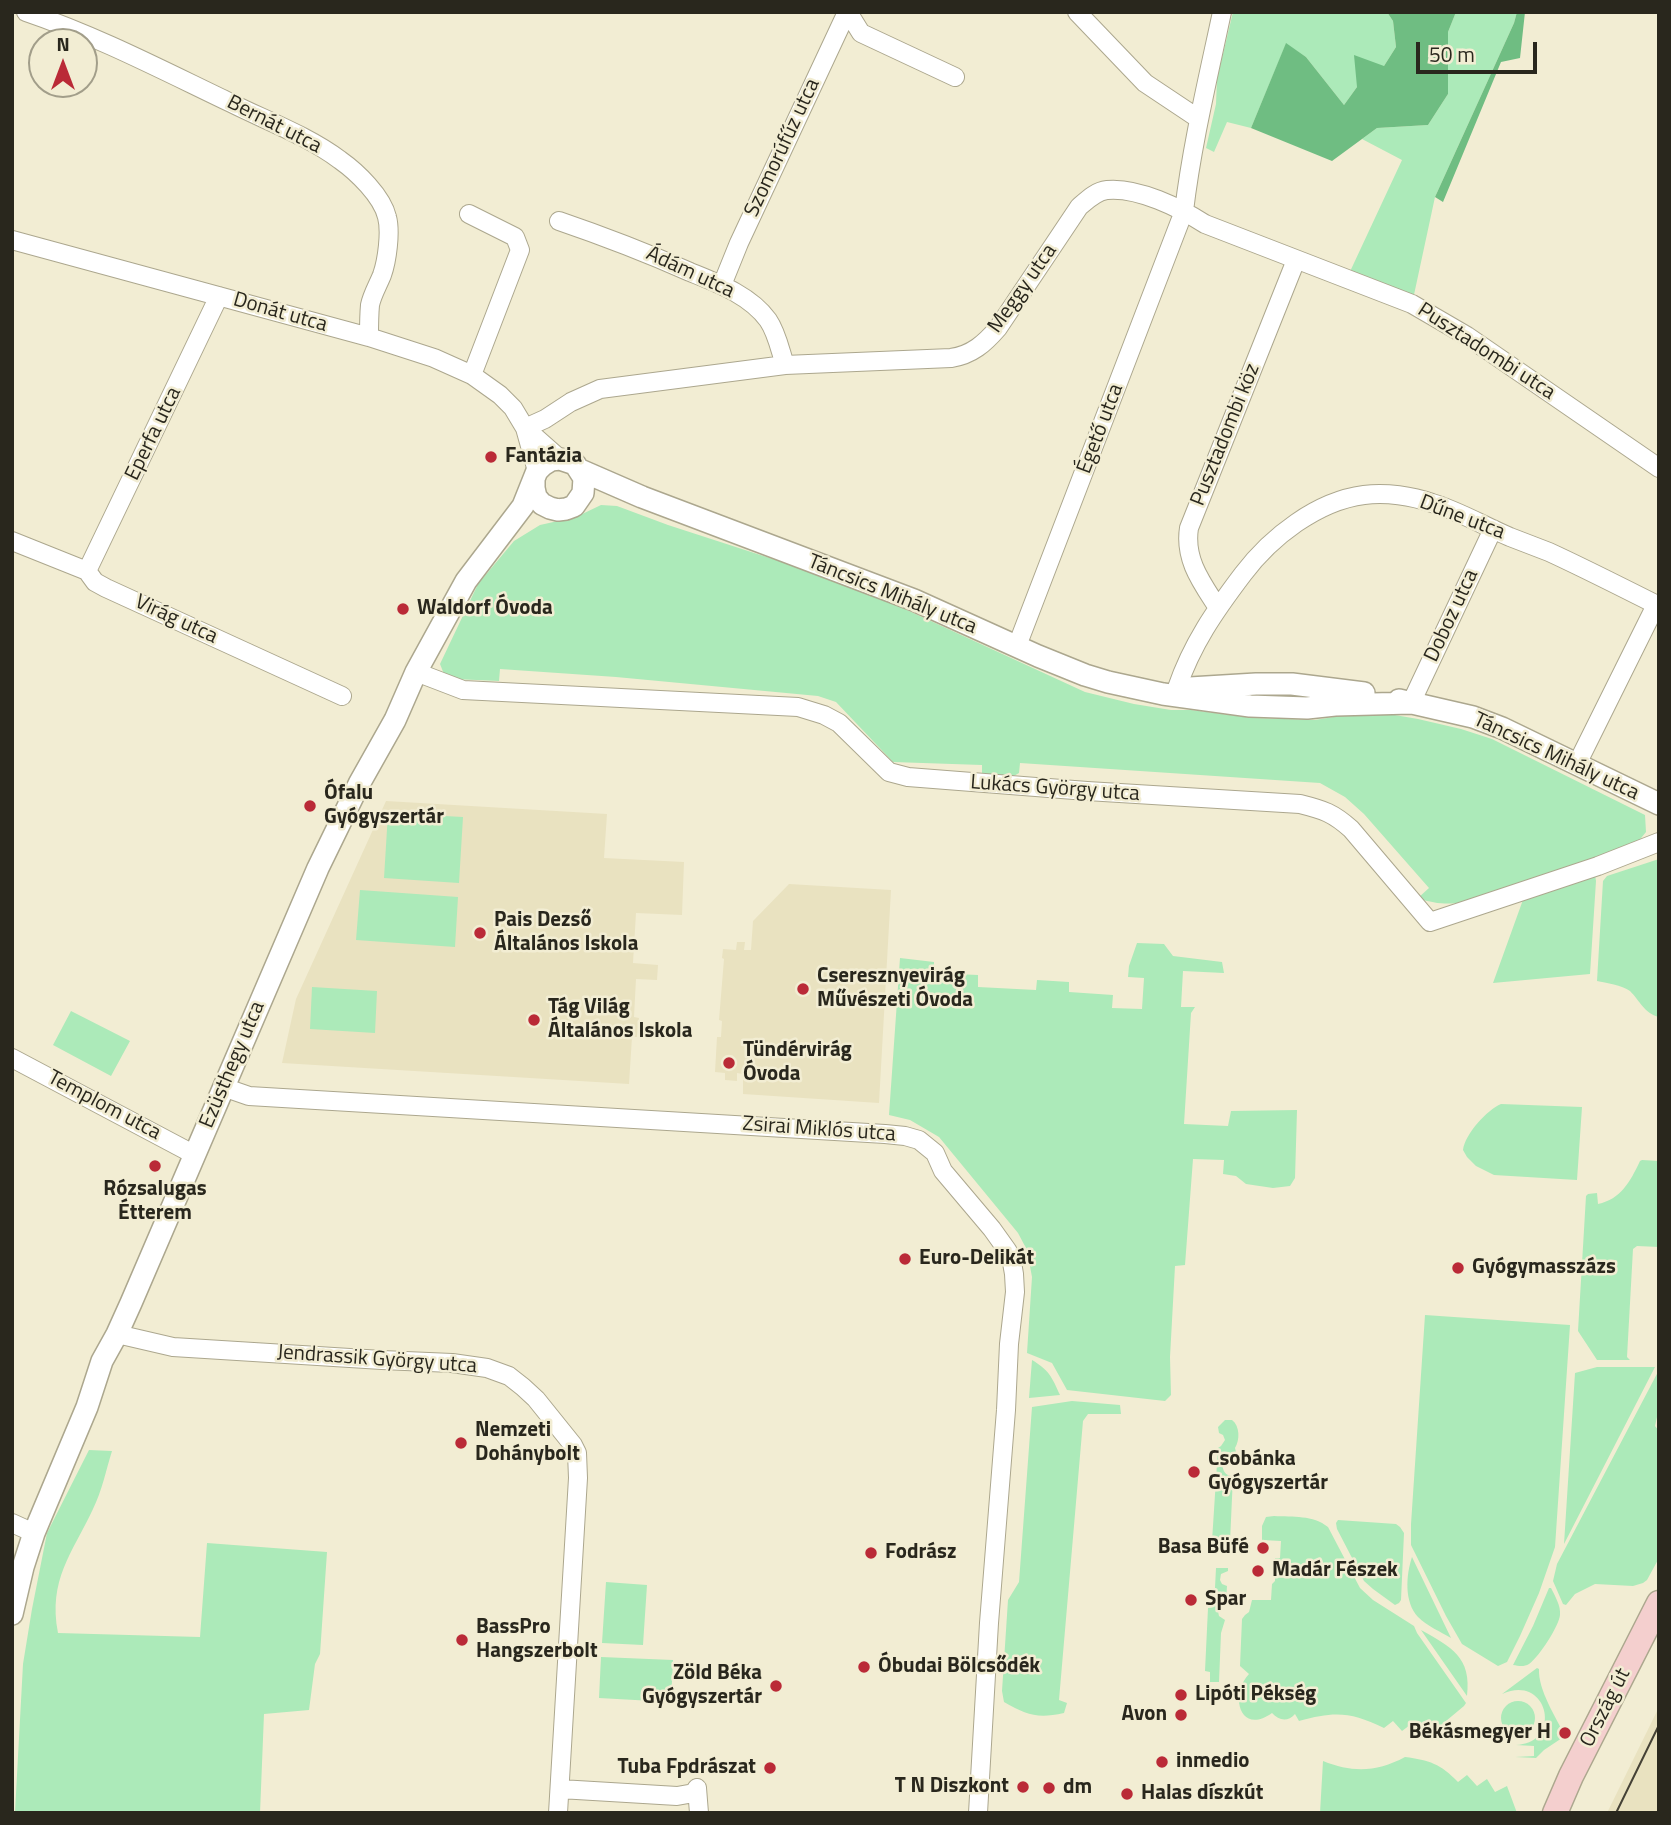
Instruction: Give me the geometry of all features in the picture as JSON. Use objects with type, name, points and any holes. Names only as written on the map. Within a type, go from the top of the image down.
[{"type":"main road","name":"Ország út","points":[[1555,1813],[1571,1776],[1659,1604]]},
{"type":"street","name":"Bernát utca","points":[[26,12],[100,41],[303,139],[340,160],[363,179],[379,200],[387,217],[386,255],[383,272],[370,304],[369,337]]},
{"type":"street","points":[[847,12],[861,33],[955,77]]},
{"type":"street","name":"Szomorúfűz utca","points":[[722,285],[847,12]]},
{"type":"street","points":[[1077,12],[1145,83],[1199,119]]},
{"type":"street","points":[[1184,211],[1199,119],[1223,12]]},
{"type":"street","name":"Meggy utca","points":[[526,428],[600,389],[785,365],[963,356],[986,341],[998,328],[1079,207],[1091,197],[1105,190],[1123,191],[1143,195],[1184,211]]},
{"type":"street","name":"Pusztadombi utca","points":[[1184,211],[1205,224],[1412,304],[1456,329],[1659,468]]},
{"type":"street","name":"Égető utca","points":[[1017,646],[1184,211]]},
{"type":"street","points":[[469,214],[516,237],[520,250],[472,375]]},
{"type":"street","name":"Ádám utca","points":[[559,221],[640,249],[722,285],[743,298],[768,320],[785,365]]},
{"type":"street","name":"Donát utca","points":[[12,240],[369,337],[434,358],[472,375],[500,395],[513,408],[526,428],[560,459]]},
{"type":"street","name":"Pusztadombi köz","points":[[1218,608],[1191,561],[1189,528],[1296,260]]},
{"type":"street","name":"Eperfa utca","points":[[87,571],[219,296]]},
{"type":"street","name":"Donát utca","points":[[526,428],[536,475]]},
{"type":"street","points":[[560,459],[575,464],[580,470],[585,485],[583,494],[566,509],[550,508],[536,497],[536,475],[543,465],[551,460],[560,459]]},
{"type":"street","name":"Táncsics Mihály utca","points":[[580,470],[642,497],[914,600],[1085,675],[1143,691],[1250,706],[1307,708],[1412,703]]},
{"type":"street","name":"Ezüsthegy utca","points":[[12,1614],[34,1533],[87,1407],[102,1361],[117,1335],[318,868],[359,784],[395,720],[416,672],[466,581],[523,506],[536,475]]},
{"type":"street","name":"Dűne utca","points":[[1177,688],[1186,662],[1203,630],[1256,557],[1296,523],[1350,498],[1379,494],[1430,502],[1549,552],[1658,606]]},
{"type":"street","name":"Táncsics Mihály utca","points":[[579,500],[607,496],[642,497]]},
{"type":"street","name":"Ezüsthegy utca","points":[[499,536],[550,508]]},
{"type":"street","name":"Doboz utca","points":[[1412,703],[1493,529]]},
{"type":"street","name":"Virág utca","points":[[12,541],[87,571],[95,582],[106,588],[342,696]]},
{"type":"street","points":[[1577,764],[1658,606]]},
{"type":"street","name":"Lukács György utca","points":[[416,672],[463,690],[798,707],[839,723],[889,772],[908,777],[1087,792],[1300,804],[1321,809],[1337,816],[1351,829],[1430,922],[1598,866],[1659,842]]},
{"type":"street","name":"Táncsics Mihály utca","points":[[1143,691],[1292,684],[1382,696],[1473,717],[1502,728],[1659,804]]},
{"type":"street","name":"Templom utca","points":[[12,1058],[195,1155]]},
{"type":"street","name":"Zsirai Miklós utca","points":[[223,1087],[249,1096],[885,1134],[919,1140],[935,1153],[943,1171],[1007,1250],[1014,1274],[1015,1292],[989,1623],[978,1813]]},
{"type":"street","name":"Jendrassik György utca","points":[[117,1335],[173,1347],[475,1366],[509,1376],[536,1399],[573,1445],[578,1478],[558,1813]]},
{"type":"street","points":[[12,1524],[34,1533]]},
{"type":"street","points":[[560,1789],[677,1796],[694,1793],[697,1788],[699,1813]]},
{"type":"shaded area","name":"Pais Dezső Általános Iskola","points":[[386,801],[607,814],[604,858],[684,862],[682,915],[636,913],[633,963],[658,965],[657,980],[636,979],[634,1017],[639,1018],[637,1037],[632,1037],[629,1084],[282,1063],[296,999]]},
{"type":"shaded area","name":"Cseresznyevirág Művészeti Óvoda","points":[[789,884],[891,890],[879,1103],[743,1094],[743,1074],[737,1073],[737,1081],[725,1080],[725,1073],[715,1072],[717,1037],[721,1037],[722,1021],[719,1020],[723,949],[736,950],[737,942],[745,942],[744,950],[751,950],[753,921]]},
{"type":"shaded area","points":[[1659,1707],[1659,1813],[1607,1813]]},
{"type":"green space","points":[[1233,12],[1387,12],[1393,21],[1396,47],[1384,66],[1357,87],[1344,105],[1306,57],[1286,44],[1251,128],[1227,122],[1214,152],[1206,148],[1216,104],[1217,79]]},
{"type":"green space","points":[[1387,12],[1456,12],[1448,32],[1448,94],[1428,125],[1377,128],[1332,161],[1251,128],[1286,43],[1306,57],[1344,105],[1357,87],[1354,55],[1384,66],[1396,47],[1393,21]]},
{"type":"green space","points":[[1456,12],[1517,12],[1435,197],[1412,304],[1347,278],[1402,160],[1362,139],[1377,128],[1428,125],[1448,94],[1448,32]]},
{"type":"green space","points":[[1517,12],[1525,12],[1520,58],[1501,62],[1443,202],[1435,197]]},
{"type":"green space","points":[[601,505],[617,506],[782,562],[896,605],[1085,692],[1171,710],[1253,718],[1315,720],[1358,713],[1383,713],[1461,729],[1492,739],[1645,815],[1646,832],[1637,843],[1462,903],[1434,902],[1418,898],[1429,888],[1364,814],[1345,797],[1320,783],[1020,763],[1019,773],[1012,777],[982,775],[982,765],[893,762],[836,702],[818,696],[500,669],[499,681],[454,679],[444,674],[440,664],[478,584],[514,541],[540,525],[576,517]]},
{"type":"green space","points":[[388,813],[463,817],[459,883],[384,878]]},
{"type":"green space","points":[[1659,859],[1659,1017],[1646,1010],[1627,989],[1597,981],[1603,881],[1607,876]]},
{"type":"green space","points":[[1595,875],[1590,974],[1493,983],[1524,897]]},
{"type":"green space","points":[[360,890],[458,897],[455,947],[356,940]]},
{"type":"green space","points":[[1137,943],[1164,944],[1173,956],[1222,962],[1224,973],[1183,971],[1181,1007],[1195,1007],[1191,1013],[1184,1124],[1228,1126],[1231,1111],[1297,1110],[1295,1178],[1290,1186],[1273,1188],[1246,1184],[1236,1176],[1223,1174],[1224,1160],[1193,1159],[1185,1265],[1175,1266],[1170,1357],[1171,1395],[1165,1401],[1067,1390],[1052,1363],[1027,1353],[1032,1277],[1027,1250],[1018,1233],[939,1137],[910,1120],[889,1115],[900,958],[934,962],[934,973],[978,975],[978,987],[1036,990],[1037,980],[1069,982],[1069,992],[1113,995],[1112,1008],[1142,1009],[1144,978],[1128,977]]},
{"type":"green space","points":[[312,987],[377,991],[375,1033],[310,1029]]},
{"type":"green space","points":[[71,1011],[130,1041],[111,1076],[53,1045]]},
{"type":"green space","points":[[1501,1104],[1582,1107],[1577,1180],[1494,1175],[1476,1166],[1467,1157],[1463,1150],[1468,1137],[1489,1111]]},
{"type":"green space","points":[[1642,1160],[1659,1161],[1659,1247],[1637,1246],[1633,1249],[1627,1357],[1630,1360],[1597,1360],[1578,1331],[1586,1196],[1597,1193],[1598,1204],[1613,1198],[1624,1189]]},
{"type":"green space","points":[[1425,1315],[1570,1325],[1555,1547],[1520,1636],[1507,1662],[1498,1666],[1462,1644],[1411,1545]]},
{"type":"green space","points":[[1032,1360],[1049,1374],[1060,1395],[1029,1398]]},
{"type":"green space","points":[[1597,1367],[1655,1367],[1564,1544],[1575,1373]]},
{"type":"green space","points":[[1659,1370],[1659,1408],[1655,1426],[1659,1431],[1659,1558],[1643,1583],[1633,1586],[1595,1584],[1575,1594],[1566,1605],[1563,1604],[1553,1581],[1557,1564]]},
{"type":"green space","points":[[1072,1401],[1120,1405],[1121,1414],[1088,1414],[1083,1421],[1059,1700],[1067,1703],[1064,1713],[1039,1716],[1004,1702],[1002,1691],[1008,1600],[1019,1582],[1032,1407]]},
{"type":"green space","points":[[1225,1420],[1235,1423],[1238,1433],[1235,1448],[1237,1456],[1226,1457],[1222,1463],[1225,1472],[1233,1476],[1230,1542],[1212,1541],[1218,1448],[1225,1440],[1218,1427]]},
{"type":"green space","points":[[89,1450],[112,1451],[96,1502],[59,1582],[56,1597],[58,1633],[200,1637],[207,1543],[327,1552],[320,1654],[315,1664],[309,1710],[264,1714],[260,1813],[15,1812],[23,1664],[47,1533]]},
{"type":"green space","points":[[1266,1517],[1309,1519],[1328,1527],[1360,1588],[1373,1600],[1414,1626],[1466,1703],[1464,1706],[1434,1731],[1426,1723],[1417,1732],[1410,1725],[1402,1731],[1393,1721],[1384,1728],[1343,1715],[1299,1721],[1295,1714],[1284,1720],[1272,1713],[1252,1720],[1245,1716],[1239,1702],[1243,1683],[1249,1674],[1240,1666],[1242,1619],[1249,1612],[1252,1600],[1271,1600],[1272,1584],[1275,1581],[1275,1558],[1280,1558],[1281,1541],[1262,1540],[1262,1526]]},
{"type":"green space","points":[[1338,1520],[1396,1524],[1400,1527],[1404,1533],[1399,1603],[1395,1605],[1364,1581],[1337,1529]]},
{"type":"green space","points":[[1412,1557],[1451,1638],[1426,1623],[1413,1611],[1408,1596],[1408,1572]]},
{"type":"green space","points":[[1216,1568],[1228,1568],[1228,1571],[1221,1574],[1220,1580],[1227,1586],[1226,1603],[1220,1606],[1218,1611],[1219,1616],[1225,1620],[1221,1633],[1219,1682],[1210,1682],[1210,1672],[1205,1671],[1208,1608],[1214,1607]]},
{"type":"green space","points":[[606,1582],[647,1585],[643,1645],[602,1643]]},
{"type":"green space","points":[[1549,1588],[1560,1608],[1556,1626],[1543,1648],[1529,1664],[1513,1665],[1533,1626]]},
{"type":"green space","points":[[1421,1630],[1450,1648],[1463,1662],[1468,1683],[1467,1696]]},
{"type":"green space","points":[[601,1657],[673,1660],[671,1702],[599,1698]]},
{"type":"green space","points":[[1537,1668],[1544,1694],[1565,1736],[1536,1758],[1515,1757],[1534,1756],[1534,1746],[1516,1745],[1531,1742],[1540,1734],[1545,1723],[1544,1711],[1531,1693],[1518,1690],[1502,1694]]},
{"type":"green space","points":[[1518,1701],[1530,1706],[1535,1718],[1530,1730],[1518,1735],[1506,1730],[1501,1718],[1506,1706]]},
{"type":"green space","points":[[1405,1757],[1434,1764],[1458,1782],[1467,1775],[1477,1786],[1487,1779],[1495,1792],[1507,1786],[1517,1813],[1320,1813],[1323,1761],[1345,1768],[1365,1769],[1385,1766]]},
{"type":"tram line","points":[[1616,1813],[1659,1725]]},
{"type":"place","name":"Fantázia","points":[[491,457]]},
{"type":"place","name":"Waldorf Óvoda","points":[[403,609]]},
{"type":"place","name":"Ófalu Gyógyszertár","points":[[310,806]]},
{"type":"place","name":"Pais Dezső Általános Iskola","points":[[480,933]]},
{"type":"place","name":"Cseresznyevirág Művészeti Óvoda","points":[[803,989]]},
{"type":"place","name":"Tág Világ Általános Iskola","points":[[534,1020]]},
{"type":"place","name":"Tündérvirág Óvoda","points":[[729,1063]]},
{"type":"place","name":"Rózsalugas Étterem","points":[[155,1166]]},
{"type":"place","name":"Euro-Delikát","points":[[905,1259]]},
{"type":"place","name":"Gyógymasszázs","points":[[1458,1268]]},
{"type":"place","name":"Nemzeti Dohánybolt","points":[[461,1443]]},
{"type":"place","name":"Csobánka Gyógyszertár","points":[[1194,1472]]},
{"type":"place","name":"Basa Büfé","points":[[1263,1548]]},
{"type":"place","name":"Fodrász","points":[[871,1553]]},
{"type":"place","name":"Madár Fészek","points":[[1258,1571]]},
{"type":"place","name":"Spar","points":[[1191,1600]]},
{"type":"place","name":"BassPro Hangszerbolt","points":[[462,1640]]},
{"type":"place","name":"Óbudai Bölcsődék","points":[[864,1667]]},
{"type":"place","name":"Zöld Béka Gyógyszertár","points":[[776,1686]]},
{"type":"place","name":"Lipóti Pékség","points":[[1181,1695]]},
{"type":"place","name":"Avon","points":[[1181,1715]]},
{"type":"place","name":"Békásmegyer H","points":[[1565,1733]]},
{"type":"place","name":"inmedio","points":[[1162,1762]]},
{"type":"place","name":"Tuba Fpdrászat","points":[[770,1768]]},
{"type":"place","name":"T N Diszkont","points":[[1023,1787]]},
{"type":"place","name":"dm","points":[[1049,1788]]},
{"type":"place","name":"Halas díszkút","points":[[1127,1794]]}]
